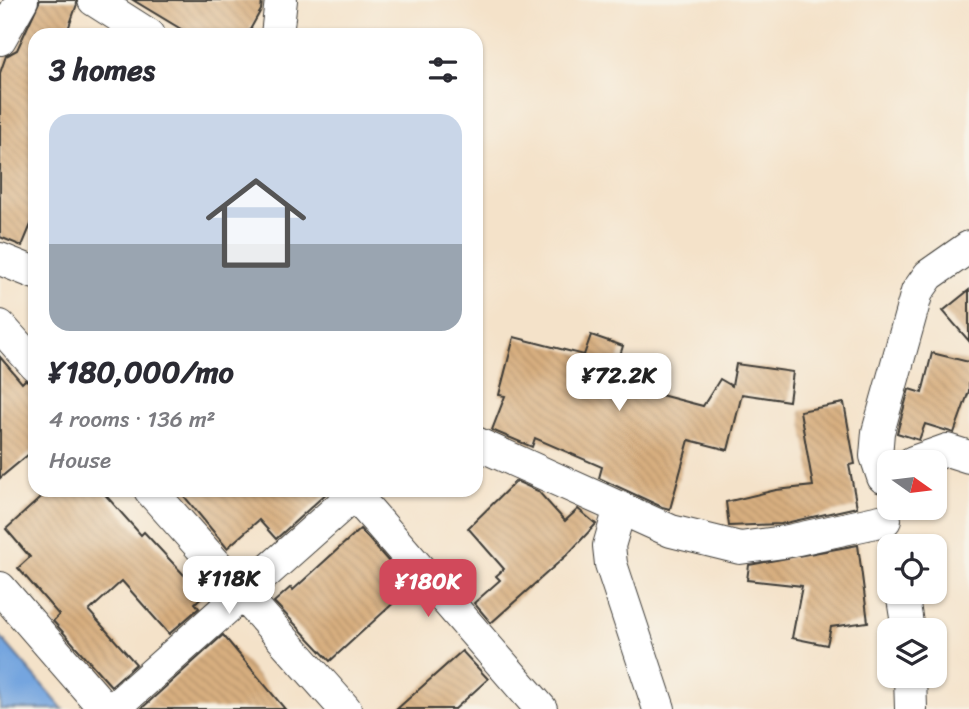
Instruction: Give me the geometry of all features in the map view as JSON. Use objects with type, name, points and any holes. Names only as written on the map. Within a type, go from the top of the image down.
[{"type":"street","points":[[0,39],[22,0]]},
{"type":"street","points":[[95,0],[138,28]]},
{"type":"street","points":[[278,28],[281,0]]},
{"type":"street","points":[[877,458],[878,432],[917,292],[929,275],[969,247]]},
{"type":"street","points":[[0,326],[28,357]]},
{"type":"street","points":[[483,446],[671,531],[740,548],[888,533]]},
{"type":"street","points":[[947,450],[969,457]]},
{"type":"street","points":[[156,497],[345,709]]},
{"type":"street","points":[[113,709],[351,497]]},
{"type":"street","points":[[361,497],[541,709]]},
{"type":"street","points":[[620,508],[609,547],[611,564],[659,709]]},
{"type":"street","points":[[0,588],[105,709]]},
{"type":"street","points":[[910,688],[911,709]]},
{"type":"water","points":[[0,636],[63,709],[0,709]]},
{"type":"building","points":[[40,0],[76,0],[68,28],[28,28],[28,232],[22,246],[0,237],[0,73],[6,56],[17,50]]},
{"type":"building","points":[[133,0],[262,0],[261,10],[251,28],[179,28]]},
{"type":"building","points":[[969,290],[969,341],[943,311]]},
{"type":"building","points":[[591,335],[623,346],[613,377],[659,388],[657,394],[703,406],[720,379],[732,386],[736,364],[793,372],[789,401],[742,394],[728,450],[689,440],[670,509],[662,507],[599,478],[602,467],[535,438],[532,447],[492,430],[505,396],[499,395],[514,337],[584,355]]},
{"type":"building","points":[[932,353],[969,362],[969,391],[954,433],[925,424],[919,440],[897,433],[909,389],[922,393]]},
{"type":"building","points":[[0,357],[22,383],[28,381],[28,455],[0,478]]},
{"type":"building","points":[[844,403],[855,464],[849,465],[857,507],[781,524],[729,526],[726,502],[776,490],[813,486],[800,411]]},
{"type":"building","points":[[516,481],[538,491],[565,521],[578,509],[596,524],[568,554],[491,623],[474,603],[500,580],[496,576],[504,569],[468,528]]},
{"type":"building","points":[[41,497],[107,497],[141,535],[144,532],[184,575],[187,572],[206,593],[195,603],[199,608],[169,634],[122,581],[89,611],[136,664],[111,686],[53,621],[59,615],[18,568],[30,557],[6,529]]},
{"type":"building","points":[[185,497],[322,497],[276,539],[259,520],[227,548]]},
{"type":"building","points":[[360,529],[411,587],[330,661],[274,602],[291,587],[293,590]]},
{"type":"building","points":[[858,545],[868,622],[831,627],[827,645],[792,638],[802,586],[747,580],[749,565]]},
{"type":"building","points":[[223,635],[285,709],[141,709]]},
{"type":"building","points":[[462,651],[488,679],[455,709],[397,709]]}]
